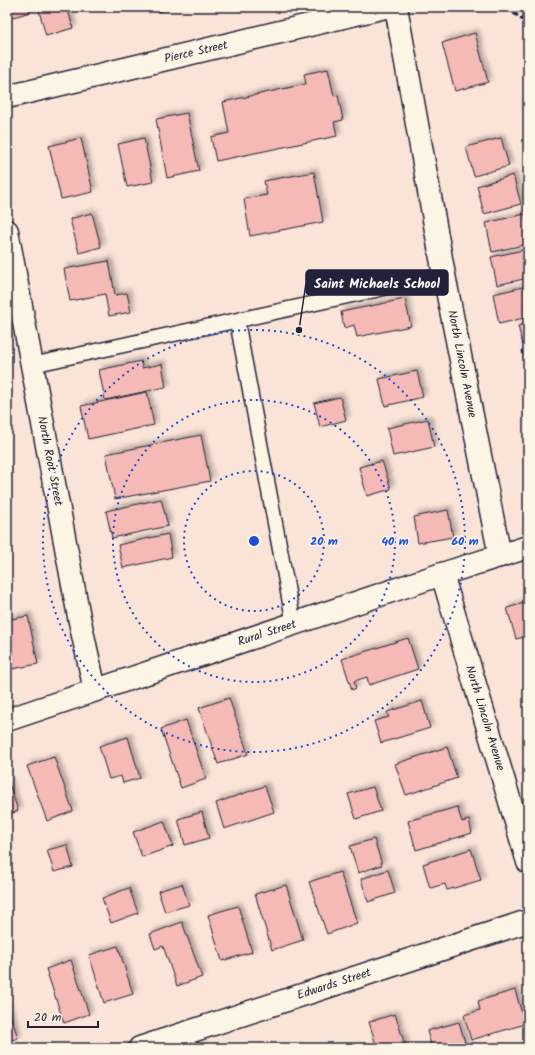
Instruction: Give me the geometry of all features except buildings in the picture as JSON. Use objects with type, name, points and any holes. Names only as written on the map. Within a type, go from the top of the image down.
[{"type":"street","name":"Pierce Street","points":[[7,97],[385,7]]},
{"type":"street","name":"North Lincoln Avenue","points":[[396,7],[444,275],[500,556]]},
{"type":"street","name":"North Root Street","points":[[7,231],[12,288],[32,365],[94,690]]},
{"type":"street","name":"Rural Street","points":[[7,720],[442,574],[528,547]]},
{"type":"street","name":"North Lincoln Avenue","points":[[442,574],[528,862]]},
{"type":"street","name":"Edwards Street","points":[[140,1048],[528,921]]},
{"type":"lane","points":[[32,365],[444,275]]},
{"type":"lane","points":[[237,320],[294,624]]},
{"type":"railway","points":[[506,7],[528,24]]},
{"type":"place","name":"Saint Michaels School","points":[[299,330]]}]
